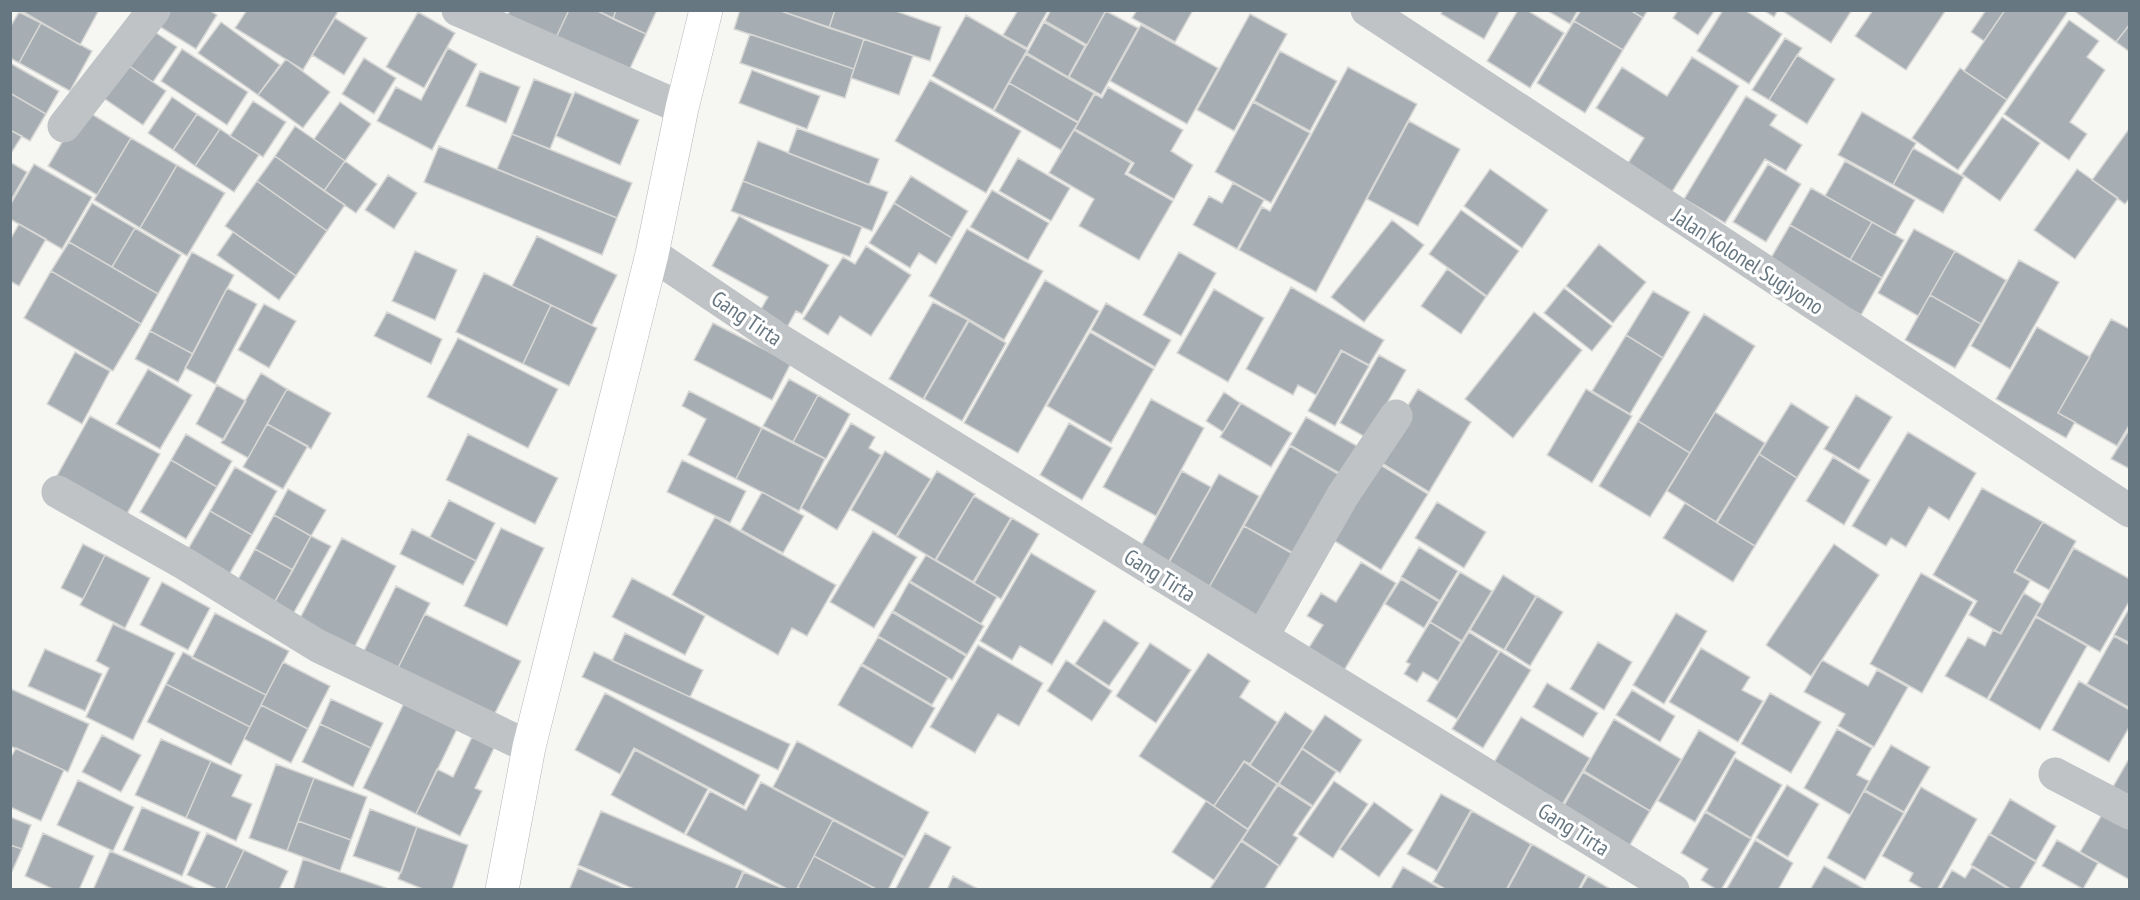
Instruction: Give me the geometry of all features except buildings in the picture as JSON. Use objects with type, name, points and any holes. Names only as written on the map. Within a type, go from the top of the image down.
[{"type":"main road","points":[[502,890],[529,747],[652,254],[682,108],[706,10]]},
{"type":"street","points":[[64,126],[154,10]]},
{"type":"street","points":[[458,10],[682,108]]},
{"type":"street","name":"Jalan Kolonel Sugiyono","points":[[1366,10],[2130,511]]},
{"type":"street","name":"Gang Tirta","points":[[652,254],[778,339],[1673,890]]},
{"type":"street","points":[[1262,637],[1343,495],[1396,416]]},
{"type":"street","points":[[58,492],[185,564],[318,646],[529,747]]},
{"type":"street","points":[[2055,774],[2130,813]]}]
